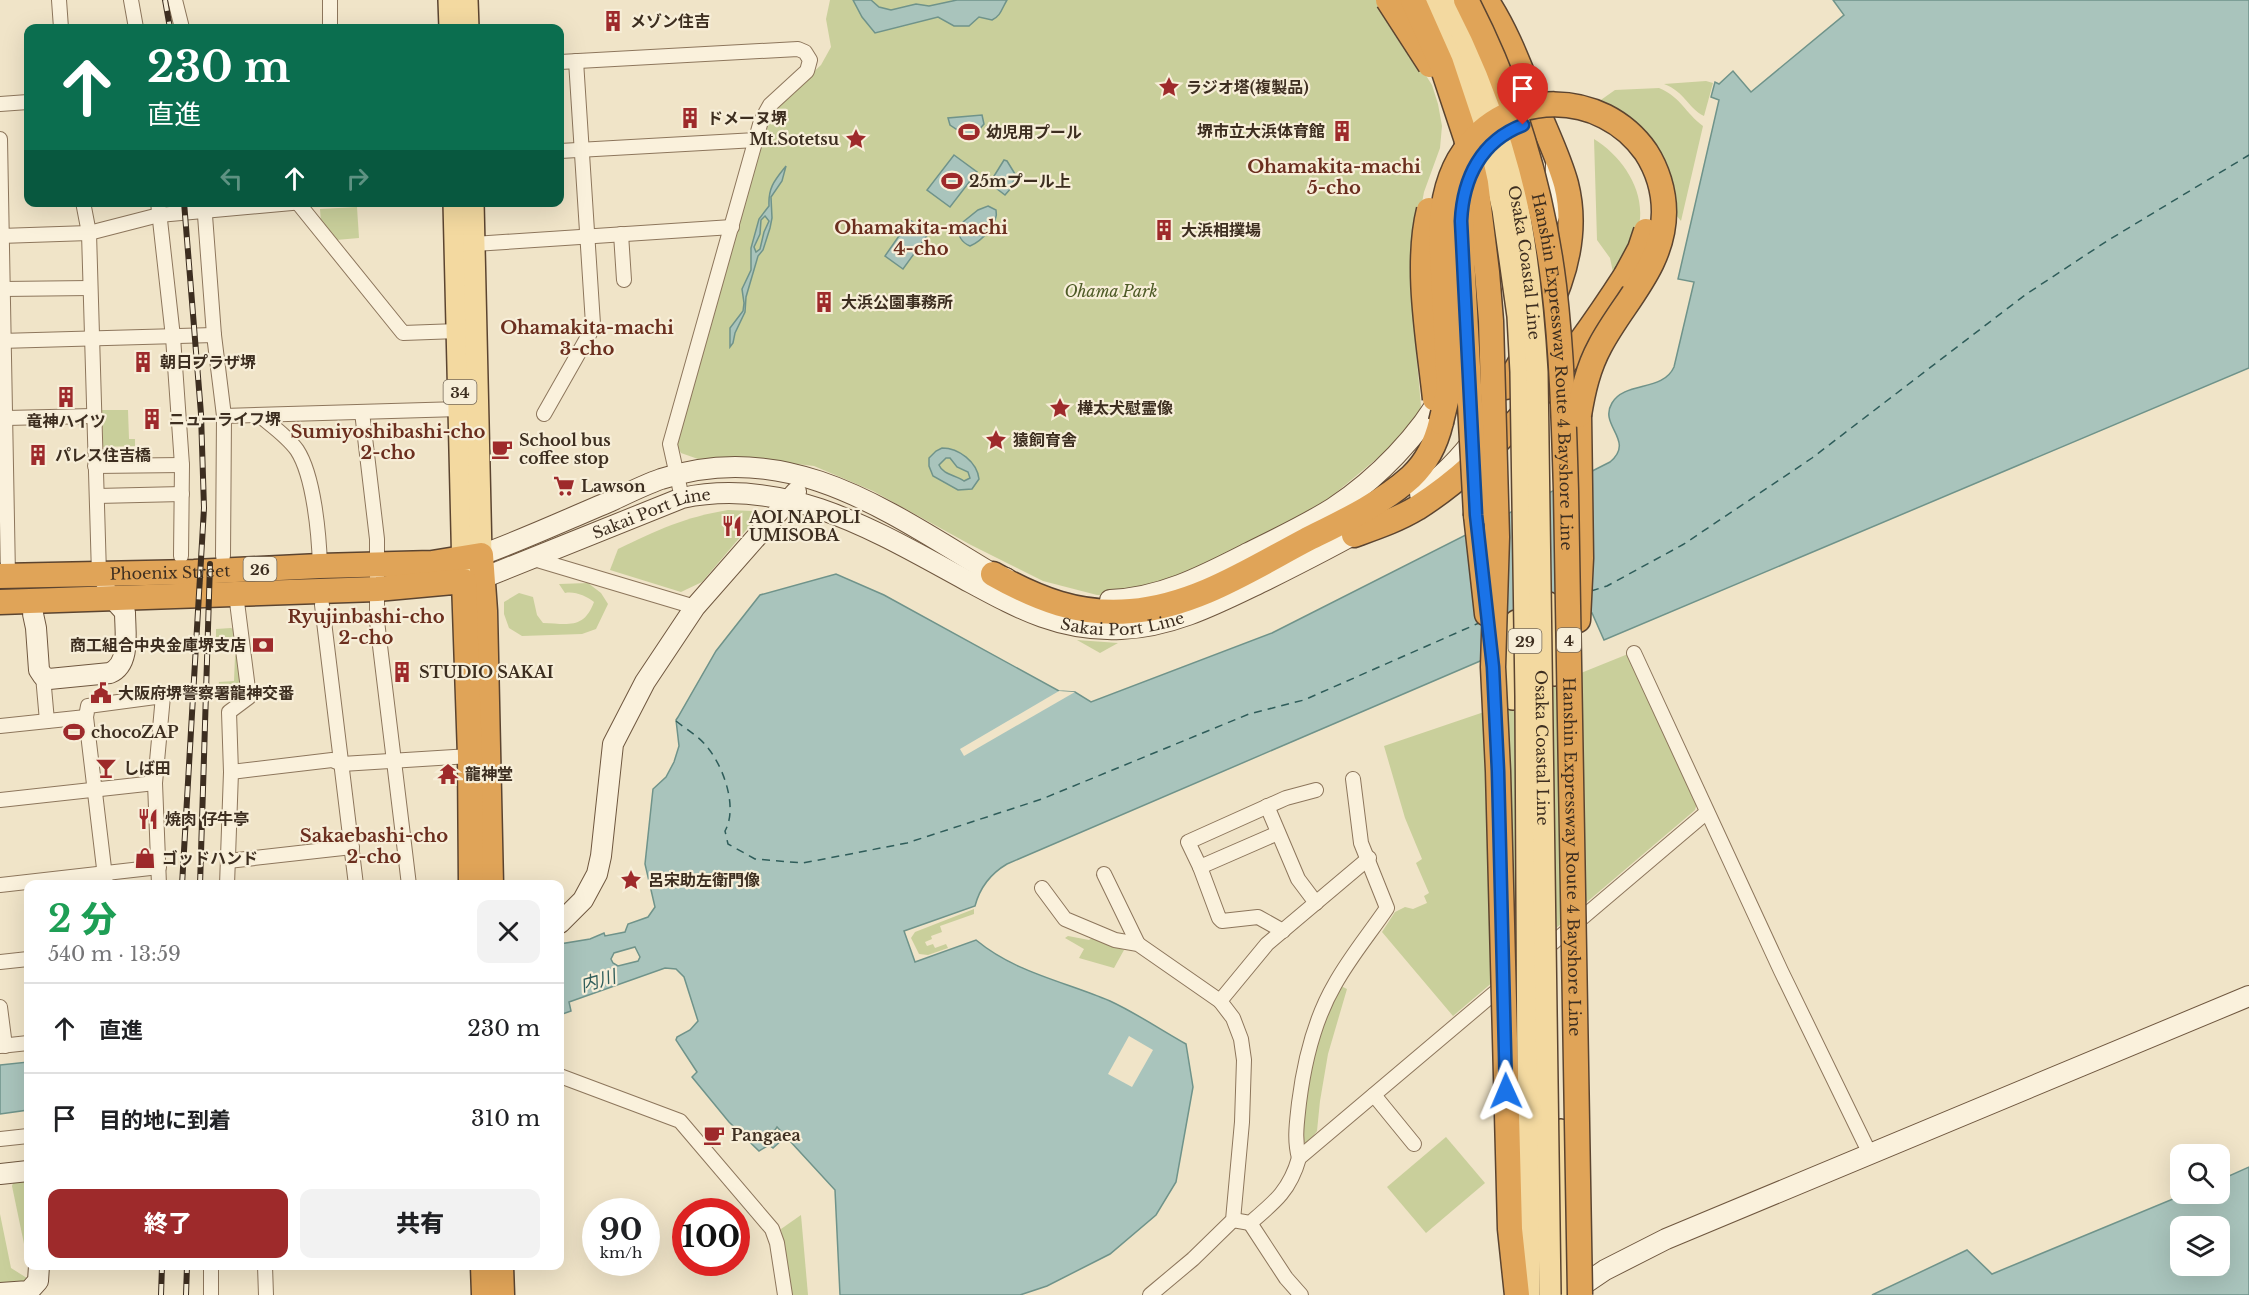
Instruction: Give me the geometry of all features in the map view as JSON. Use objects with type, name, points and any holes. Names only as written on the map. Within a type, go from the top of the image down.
[{"type":"highway","points":[[1388,0],[1436,76],[1450,117],[1450,138],[1428,215],[1424,250],[1427,326],[1435,399],[1441,422]]},
{"type":"highway","points":[[1413,0],[1441,63],[1466,138],[1482,225],[1491,321],[1493,376],[1497,537],[1493,667]]},
{"type":"highway","name":"Hanshin Expressway Route 4 Bayshore Line","points":[[1466,0],[1495,62],[1524,146],[1537,192],[1554,286],[1564,440],[1580,1295]]},
{"type":"highway","points":[[1486,0],[1514,53],[1556,157],[1566,184],[1571,221],[1569,250],[1562,277],[1545,319],[1506,387]]},
{"type":"highway","points":[[993,574],[1040,598],[1074,608],[1109,612],[1151,609],[1225,583],[1344,521],[1396,489],[1412,476],[1428,455],[1441,422],[1449,389],[1442,215],[1448,186],[1463,153],[1492,123],[1530,106],[1557,103],[1598,112],[1632,135],[1652,163],[1663,196],[1664,224],[1657,251],[1648,270],[1600,345],[1583,390],[1579,415],[1581,558],[1572,778]]},
{"type":"highway","points":[[1354,535],[1416,508],[1445,488],[1489,448],[1544,389],[1626,275],[1643,241],[1648,207],[1640,174],[1620,146],[1591,126],[1557,119],[1540,120],[1515,128],[1487,148],[1472,169],[1465,185],[1462,202],[1461,237],[1476,515],[1493,667],[1498,771],[1510,1229],[1517,1295]]},
{"type":"highway","name":"26","points":[[4,568],[99,566],[181,556],[223,556],[320,566]]},
{"type":"highway","name":"Phoenix Street","points":[[4,568],[37,576],[99,566],[194,572],[432,563],[473,568]]},
{"type":"highway","points":[[471,880],[473,568]]},
{"type":"highway","points":[[473,568],[491,880]]},
{"type":"highway","name":"Phoenix Street","points":[[0,602],[32,607],[377,596],[432,585],[473,568]]},
{"type":"highway","name":"26","points":[[237,601],[322,605],[377,596]]},
{"type":"highway","name":"26","points":[[0,615],[32,607]]},
{"type":"highway","points":[[483,1270],[484,1295]]},
{"type":"highway","points":[[501,1270],[502,1295]]},
{"type":"main road","points":[[449,0],[450,24]]},
{"type":"main road","points":[[467,0],[468,24]]},
{"type":"main road","name":"Osaka Coastal Line","points":[[1431,0],[1458,60],[1482,126],[1503,210],[1518,315],[1529,455],[1550,1295]]},
{"type":"main road","name":"Osaka Coastal Line","points":[[1446,0],[1482,78],[1506,148],[1527,258],[1535,334],[1529,455],[1526,696],[1529,1295]]},
{"type":"main road","name":"Sakai Port Line","points":[[473,568],[676,475],[720,467],[772,470],[810,477],[843,489],[882,508],[993,574],[1055,593],[1090,599],[1128,600],[1168,590],[1211,572],[1331,509],[1360,488],[1392,458],[1442,394],[1482,317],[1505,248],[1513,208],[1516,162],[1473,0]]},
{"type":"main road","name":"Sakai Port Line","points":[[473,568],[534,559],[682,498],[704,493],[734,492],[789,500],[856,521],[1021,610],[1053,622],[1085,629],[1136,628],[1185,617],[1216,604],[1354,535],[1418,495],[1464,454],[1506,387],[1539,244],[1554,202],[1556,157]]},
{"type":"main road","name":"34","points":[[454,207],[460,409],[473,568]]},
{"type":"main road","name":"34","points":[[473,207],[473,568]]},
{"type":"main road","points":[[1505,248],[1539,244]]},
{"type":"main road","points":[[1529,455],[1554,675],[1561,1130],[1569,1295]]},
{"type":"main road","points":[[1507,1295],[1518,1242],[1513,699],[1529,455]]},
{"type":"main road","points":[[772,470],[789,500]]},
{"type":"main road","points":[[564,919],[583,900],[600,865],[614,744],[645,682],[695,607],[810,477]]},
{"type":"main road","points":[[32,607],[39,670],[43,676],[49,679],[105,674],[114,672],[123,660],[120,603],[92,580],[37,576]]},
{"type":"main road","points":[[1518,1242],[1527,1267],[1536,1277],[1557,1292],[1569,1295],[1605,1270],[1632,1255],[2249,996]]},
{"type":"main road","points":[[0,1174],[24,1171]]},
{"type":"main road","points":[[0,1293],[29,1291],[38,1281],[39,1270]]},
{"type":"street","points":[[59,0],[61,24]]},
{"type":"street","points":[[131,0],[135,24]]},
{"type":"street","points":[[176,0],[181,24]]},
{"type":"street","points":[[330,0],[330,24]]},
{"type":"street","points":[[564,62],[798,49],[805,52],[810,60],[809,68],[770,105],[761,121],[670,444],[682,498]]},
{"type":"street","points":[[544,414],[593,324],[576,61]]},
{"type":"street","points":[[0,105],[24,102]]},
{"type":"street","points":[[0,139],[2,341],[6,418],[3,445],[4,568]]},
{"type":"street","points":[[564,151],[756,140]]},
{"type":"street","points":[[84,207],[89,233],[99,566]]},
{"type":"street","points":[[1,236],[89,233],[159,209],[204,207],[214,335],[224,416],[223,556]]},
{"type":"street","points":[[301,207],[403,333],[458,331]]},
{"type":"street","points":[[159,209],[173,337],[182,465],[181,556]]},
{"type":"street","points":[[474,244],[732,227]]},
{"type":"street","points":[[621,234],[624,280]]},
{"type":"street","points":[[3,289],[90,288]]},
{"type":"street","points":[[2,341],[214,335]]},
{"type":"street","points":[[224,416],[460,409]]},
{"type":"street","points":[[362,412],[377,539],[377,621],[408,880]]},
{"type":"street","points":[[259,415],[281,432],[297,450],[305,467],[316,519],[320,566]]},
{"type":"street","points":[[6,418],[93,416]]},
{"type":"street","points":[[95,466],[182,465]]},
{"type":"street","points":[[97,496],[182,494]]},
{"type":"street","points":[[534,559],[695,607]]},
{"type":"street","points":[[227,880],[231,772],[229,712],[249,697],[237,601]]},
{"type":"street","points":[[322,605],[355,880]]},
{"type":"street","points":[[1634,653],[1870,1154]]},
{"type":"street","points":[[43,676],[47,721]]},
{"type":"street","points":[[0,726],[47,721],[163,696],[155,783],[159,880]]},
{"type":"street","points":[[87,712],[106,879]]},
{"type":"street","points":[[231,772],[332,760],[342,764],[470,756]]},
{"type":"street","points":[[1233,1220],[1250,1222],[1280,1196],[1291,1183],[1299,1158],[1295,1132],[1301,1090],[1316,1026],[1335,984],[1387,908],[1369,858],[1361,843],[1353,779]]},
{"type":"street","points":[[0,800],[155,783]]},
{"type":"street","points":[[1282,931],[1258,917],[1222,921],[1188,842],[1286,798],[1316,790]]},
{"type":"street","points":[[1267,806],[1298,879],[1316,903]]},
{"type":"street","points":[[1299,1158],[1707,812]]},
{"type":"street","points":[[1200,867],[1278,833]]},
{"type":"street","points":[[228,861],[352,848]]},
{"type":"street","points":[[1220,1001],[1267,944],[1369,858]]},
{"type":"street","points":[[88,880],[106,879],[159,867]]},
{"type":"street","points":[[1104,874],[1138,944]]},
{"type":"street","points":[[0,885],[24,884]]},
{"type":"street","points":[[1042,888],[1065,919],[1115,940],[1138,944],[1220,1001],[1237,1028],[1244,1060],[1242,1122],[1233,1220],[1193,1259],[1150,1295]]},
{"type":"street","points":[[1537,956],[1540,992],[1553,1037],[1560,1241],[1569,1295]]},
{"type":"street","points":[[0,962],[24,959]]},
{"type":"street","points":[[1496,991],[1499,1173],[1507,1295]]},
{"type":"street","points":[[0,1007],[2,1046],[24,1043]]},
{"type":"street","points":[[564,1078],[680,1122],[772,1229],[777,1243],[784,1295]]},
{"type":"street","points":[[1374,1095],[1414,1144]]},
{"type":"street","points":[[0,1139],[24,1136]]},
{"type":"street","points":[[1499,1173],[1518,1242]]},
{"type":"street","points":[[1250,1222],[1286,1278],[1301,1295]]},
{"type":"street","points":[[211,1270],[211,1295]]},
{"type":"street","points":[[265,1270],[266,1295]]},
{"type":"green space","name":"Ohama Park","points":[[830,0],[1378,0],[1432,85],[1442,126],[1440,148],[1424,192],[1418,224],[1414,280],[1416,351],[1421,406],[1418,415],[1386,451],[1321,505],[1198,571],[1128,595],[1097,595],[1043,581],[971,545],[873,491],[814,466],[737,457],[698,459],[681,453],[676,444],[769,117],[776,107],[821,65],[831,47],[826,19]]},
{"type":"green space","points":[[1706,81],[1713,83],[1704,116],[1677,91],[1664,84]]},
{"type":"green space","points":[[1659,88],[1673,96],[1703,126],[1681,221],[1676,215],[1675,195],[1670,177],[1632,121],[1617,110],[1598,102],[1615,90]]},
{"type":"green space","points":[[1594,139],[1615,156],[1631,177],[1639,203],[1640,216],[1636,236],[1609,283],[1613,272],[1610,258],[1597,240]]},
{"type":"green space","points":[[357,207],[359,238],[336,240],[321,222],[320,209]]},
{"type":"green space","points":[[102,410],[128,410],[129,439],[135,439],[135,446],[103,447]]},
{"type":"green space","points":[[728,510],[753,511],[758,516],[702,582],[681,592],[610,570],[618,549],[672,525],[698,516]]},
{"type":"green space","points":[[588,583],[601,593],[608,604],[596,629],[582,634],[522,636],[509,628],[504,614],[504,602],[519,593],[533,597],[537,615],[543,623],[568,624],[580,621],[590,611],[594,602],[580,594],[565,593],[559,584]]},
{"type":"green space","points":[[216,629],[235,630],[236,642],[216,642]]},
{"type":"green space","points":[[1077,640],[1118,643],[1100,653]]},
{"type":"green space","points":[[238,654],[244,681],[240,696],[217,694],[219,682],[234,681],[235,656]]},
{"type":"green space","points":[[1628,654],[1698,800],[1695,810],[1453,1016],[1382,932],[1395,912],[1405,907],[1413,909],[1427,903],[1424,896],[1429,893],[1416,863],[1422,859],[1405,818],[1384,746],[1484,712]]},
{"type":"green space","points":[[974,909],[974,914],[940,926],[942,932],[931,936],[932,939],[925,942],[927,946],[933,944],[935,948],[946,944],[948,948],[928,955],[919,954],[911,938],[915,932]]},
{"type":"green space","points":[[1068,936],[1089,940],[1092,938],[1124,950],[1114,968],[1079,958],[1084,949],[1065,938]]},
{"type":"green space","points":[[1341,986],[1347,989],[1328,1054],[1317,1131],[1307,1144],[1301,1139],[1312,1060],[1331,1003]]},
{"type":"green space","points":[[1446,1137],[1485,1183],[1426,1233],[1387,1187]]},
{"type":"green space","points":[[24,1182],[24,1244],[12,1186],[13,1183]]},
{"type":"green space","points":[[0,1214],[11,1268],[30,1280],[25,1285],[0,1285]]},
{"type":"green space","points":[[801,1215],[808,1295],[790,1295],[781,1229]]},
{"type":"water","points":[[853,0],[871,0],[879,7],[891,10],[916,4],[929,6],[957,0],[1007,0],[995,18],[992,20],[979,17],[969,26],[954,26],[938,17],[875,33],[862,17]]},
{"type":"water","name":"内川","points":[[1833,0],[2249,0],[2249,368],[1604,640],[1592,613],[1007,864],[987,882],[975,906],[904,931],[915,962],[976,940],[1007,961],[1024,969],[1110,1001],[1139,1016],[1186,1044],[1193,1087],[1176,1182],[1156,1215],[1110,1254],[1047,1286],[1020,1295],[840,1295],[835,1190],[777,1127],[775,1130],[783,1139],[773,1148],[769,1145],[759,1151],[729,1122],[692,1077],[697,1072],[676,1040],[698,1021],[684,977],[676,969],[665,968],[569,1002],[571,1011],[564,1014],[564,943],[590,939],[604,933],[605,936],[625,932],[628,924],[648,917],[655,907],[645,864],[653,789],[666,777],[674,762],[679,746],[676,720],[716,651],[760,595],[836,574],[884,595],[1059,691],[1075,692],[1091,702],[1272,633],[1610,462],[1617,454],[1619,447],[1609,419],[1612,403],[1626,392],[1662,380],[1674,367],[1694,282],[1678,279],[1719,100],[1711,97],[1715,82],[1719,84],[1733,71],[1751,92],[1844,15]],"holes":[[[635,947],[640,957],[638,961],[618,966],[611,959],[614,953]]]},
{"type":"water","name":"幼児用プール","points":[[982,115],[984,124],[971,139],[950,125],[948,118]]},
{"type":"water","name":"25mプール上","points":[[954,155],[977,172],[950,207],[927,190]]},
{"type":"water","name":"幼児用プール","points":[[1004,160],[1015,174],[1012,187],[1005,195],[992,185],[991,181]]},
{"type":"water","points":[[786,166],[782,181],[771,197],[770,228],[763,250],[758,256],[746,297],[745,312],[730,347],[730,328],[743,311],[742,289],[751,270],[751,248],[759,219],[769,206],[771,189]],"holes":[[[765,216],[769,221],[760,249],[756,252],[754,247],[760,234],[761,220]]]},
{"type":"water","points":[[988,206],[996,210],[992,226],[975,244],[970,246],[964,243],[958,226],[978,210]]},
{"type":"water","points":[[910,220],[929,233],[903,269],[885,256]]},
{"type":"water","points":[[942,448],[955,450],[971,462],[979,479],[972,489],[958,490],[933,476],[929,458]],"holes":[[[946,458],[950,458],[957,467],[968,472],[970,478],[964,481],[941,468],[939,465]]]},
{"type":"water","points":[[24,1062],[24,1111],[0,1114],[0,1065]]},
{"type":"water","points":[[2249,1167],[2249,1295],[1872,1295],[1967,1250],[1992,1274],[2170,1200],[2170,1204],[2230,1204],[2230,1176]]},
{"type":"pier","points":[[1059,691],[1075,692],[964,756],[960,749]]},
{"type":"pier","points":[[1129,1036],[1153,1050],[1132,1087],[1108,1074]]},
{"type":"ferry route","points":[[1591,591],[1607,586],[1684,544],[1812,458],[2025,295],[2107,241],[2249,155]]},
{"type":"ferry route","points":[[676,721],[705,744],[714,756],[724,777],[730,800],[729,822],[725,831],[728,844],[755,859],[803,863],[907,843],[1042,799],[1249,714],[1304,700],[1479,623]]},
{"type":"railway","points":[[165,0],[169,24]]},
{"type":"railway","points":[[182,880],[204,508],[201,414],[184,207]]},
{"type":"railway","points":[[200,880],[210,564]]},
{"type":"railway","points":[[161,1295],[162,1270]]},
{"type":"railway","points":[[186,1295],[187,1270]]},
{"type":"place","name":"メゾン住吉","points":[[613,21]]},
{"type":"place","name":"ラジオ塔(複製品)","points":[[1169,87]]},
{"type":"place","name":"ドメーヌ堺","points":[[690,118]]},
{"type":"place","name":"堺市立大浜体育館","points":[[1342,131]]},
{"type":"place","name":"幼児用プール","points":[[969,132]]},
{"type":"place","name":"Mt.Sotetsu","points":[[856,139]]},
{"type":"place","name":"25mプール上","points":[[952,181]]},
{"type":"place","name":"大浜相撲場","points":[[1164,230]]},
{"type":"place","name":"大浜公園事務所","points":[[824,302]]},
{"type":"place","name":"朝日プラザ堺","points":[[143,362]]},
{"type":"place","name":"竜神ハイツ","points":[[66,397]]},
{"type":"place","name":"樺太犬慰霊像","points":[[1060,408]]},
{"type":"place","name":"ニューライフ堺","points":[[152,419]]},
{"type":"place","name":"猿飼育舎","points":[[996,440]]},
{"type":"place","name":"School bus coffee stop","points":[[502,449]]},
{"type":"place","name":"パレス住吉橋","points":[[38,455]]},
{"type":"place","name":"Lawson","points":[[564,486]]},
{"type":"place","name":"AOI NAPOLI UMISOBA","points":[[732,526]]},
{"type":"place","name":"商工組合中央金庫堺支店","points":[[263,645]]},
{"type":"place","name":"STUDIO SAKAI","points":[[402,672]]},
{"type":"place","name":"大阪府堺警察署龍神交番","points":[[101,693]]},
{"type":"place","name":"chocoZAP","points":[[74,732]]},
{"type":"place","name":"しば田","points":[[106,768]]},
{"type":"place","name":"龍神堂","points":[[448,774]]},
{"type":"place","name":"焼肉 仔牛亭","points":[[148,819]]},
{"type":"place","name":"ゴッドハンド","points":[[145,858]]},
{"type":"place","name":"呂宋助左衛門像","points":[[631,880]]},
{"type":"place","name":"Pangaea","points":[[714,1135]]},
{"type":"district","name":"Ohamakita-machi 5-cho","points":[[1334,177]]},
{"type":"district","name":"Ohamakita-machi 4-cho","points":[[921,238]]},
{"type":"district","name":"Ohamakita-machi 3-cho","points":[[587,338]]},
{"type":"district","name":"Sumiyoshibashi-cho 2-cho","points":[[388,442]]},
{"type":"district","name":"Ryujinbashi-cho 2-cho","points":[[366,627]]},
{"type":"district","name":"Sakaebashi-cho 2-cho","points":[[374,846]]},
{"type":"route","points":[[1506,1091],[1498,771],[1493,667],[1476,515],[1461,221],[1463,194],[1476,162],[1493,142],[1523,125]]}]
